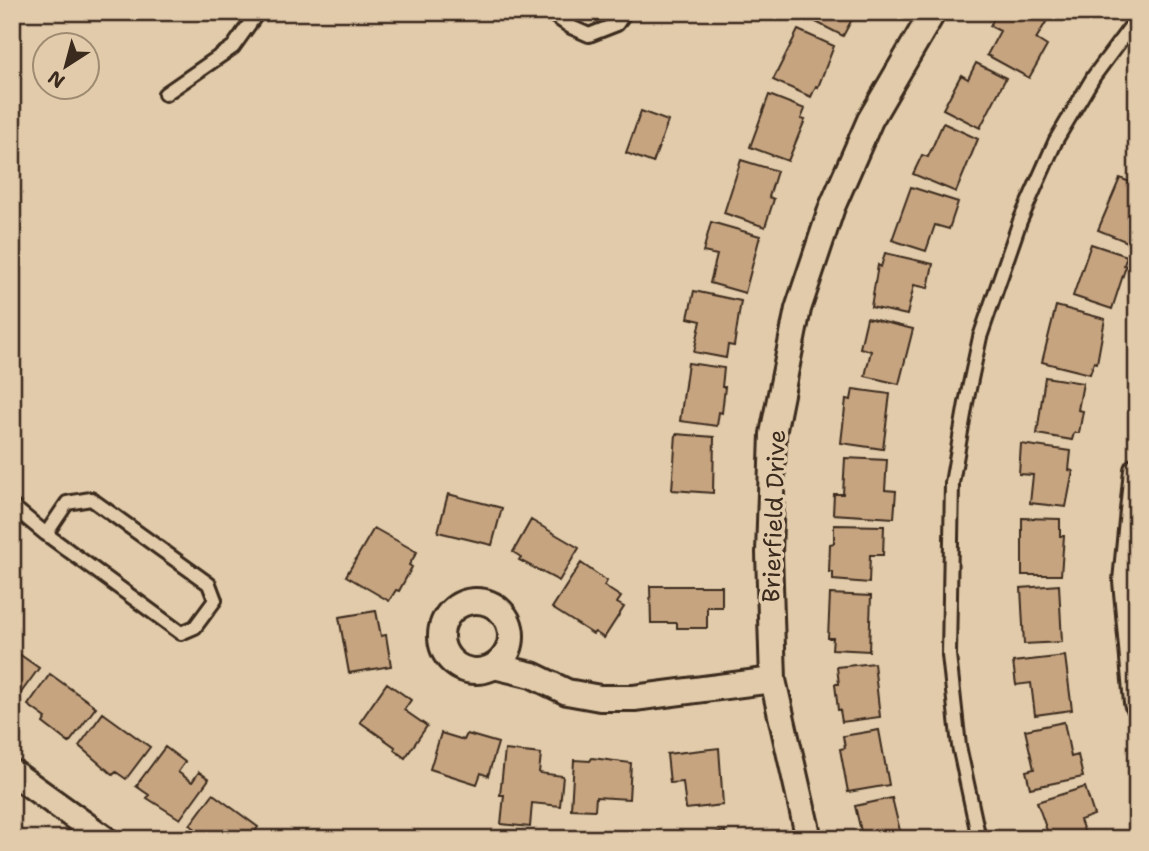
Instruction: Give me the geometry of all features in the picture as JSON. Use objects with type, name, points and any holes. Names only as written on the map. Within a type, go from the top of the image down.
[{"type":"street","name":"Brierfield Drive","points":[[808,839],[773,680],[769,553],[773,434],[798,309],[832,207],[870,120],[933,12]]},
{"type":"street","points":[[1137,470],[1126,581],[1137,702]]},
{"type":"street","points":[[494,666],[532,675],[567,692],[600,698],[634,698],[773,680]]},
{"type":"street","points":[[12,772],[105,839]]},
{"type":"lane","points":[[165,94],[233,47],[258,12]]},
{"type":"lane","points":[[549,12],[589,35],[617,24],[625,12]]},
{"type":"lane","points":[[979,839],[959,746],[949,655],[952,483],[966,403],[980,337],[1020,221],[1056,140],[1094,76],[1137,18]]},
{"type":"lane","points":[[12,506],[46,534],[181,633],[195,627],[215,600],[209,584],[91,499],[67,503],[46,534]]},
{"type":"building","points":[[813,12],[856,12],[843,36],[810,19]]},
{"type":"building","points":[[997,12],[1029,12],[1046,22],[1036,39],[1047,46],[1029,78],[987,55],[1000,31],[990,26]]},
{"type":"building","points":[[798,30],[834,46],[818,87],[816,86],[811,97],[773,80]]},
{"type":"building","points":[[976,63],[1006,78],[980,128],[943,109],[961,75],[968,79]]},
{"type":"building","points":[[769,95],[805,109],[801,119],[805,120],[788,161],[750,147]]},
{"type":"building","points":[[641,111],[668,121],[653,163],[626,153]]},
{"type":"building","points":[[943,123],[978,139],[956,192],[913,174],[922,155],[928,157]]},
{"type":"building","points":[[741,160],[777,171],[769,197],[774,199],[765,227],[724,213]]},
{"type":"building","points":[[1120,178],[1137,185],[1135,245],[1098,230]]},
{"type":"building","points":[[911,187],[958,202],[949,229],[935,225],[926,251],[892,240]]},
{"type":"building","points":[[711,222],[760,236],[745,293],[710,283],[717,255],[703,252]]},
{"type":"building","points":[[1091,244],[1127,256],[1112,309],[1073,296]]},
{"type":"building","points":[[885,253],[933,264],[928,288],[914,285],[907,315],[871,307],[878,265],[881,267]]},
{"type":"building","points":[[694,291],[741,301],[734,346],[728,345],[726,358],[694,352],[701,321],[688,318]]},
{"type":"building","points":[[1056,306],[1105,319],[1097,363],[1094,362],[1090,374],[1042,362]]},
{"type":"building","points":[[867,318],[913,329],[899,384],[865,376],[871,351],[860,348]]},
{"type":"building","points":[[688,363],[724,368],[722,413],[719,412],[717,426],[680,421]]},
{"type":"building","points":[[1045,377],[1083,383],[1078,410],[1083,411],[1079,433],[1074,433],[1072,440],[1037,434]]},
{"type":"building","points":[[853,389],[890,394],[883,449],[841,443],[846,399],[851,400]]},
{"type":"building","points":[[676,434],[714,437],[713,493],[672,490]]},
{"type":"building","points":[[1021,444],[1071,451],[1069,470],[1073,471],[1066,507],[1030,503],[1033,475],[1019,474]]},
{"type":"building","points":[[845,458],[887,460],[885,490],[896,491],[894,518],[833,514],[834,494],[843,494]]},
{"type":"building","points":[[448,494],[502,508],[492,545],[438,532]]},
{"type":"building","points":[[1022,518],[1060,519],[1060,536],[1064,536],[1061,575],[1022,575]]},
{"type":"building","points":[[531,520],[579,548],[559,581],[519,560],[521,557],[513,552]]},
{"type":"building","points":[[834,525],[884,526],[883,555],[870,555],[869,583],[833,580],[833,572],[829,572]]},
{"type":"building","points":[[374,528],[417,552],[399,591],[396,590],[389,601],[346,576]]},
{"type":"building","points":[[581,563],[607,581],[604,586],[621,597],[617,603],[624,607],[604,638],[552,608]]},
{"type":"building","points":[[1059,585],[1062,642],[1024,644],[1021,588]]},
{"type":"building","points":[[650,586],[722,586],[722,607],[707,607],[707,628],[677,628],[677,623],[651,623]]},
{"type":"building","points":[[830,594],[871,596],[869,651],[832,649],[833,638],[828,638]]},
{"type":"building","points":[[376,611],[381,636],[386,635],[391,666],[349,673],[339,617]]},
{"type":"building","points":[[12,649],[39,668],[15,701],[12,699]]},
{"type":"building","points":[[1065,656],[1072,710],[1035,715],[1031,683],[1016,685],[1013,662]]},
{"type":"building","points":[[874,663],[880,717],[842,722],[835,684],[839,684],[837,667]]},
{"type":"building","points":[[50,674],[96,707],[69,743],[43,723],[46,718],[28,705]]},
{"type":"building","points":[[387,683],[411,700],[404,710],[427,726],[405,758],[394,750],[395,747],[360,722]]},
{"type":"building","points":[[103,713],[150,747],[126,779],[116,772],[113,775],[79,746]]},
{"type":"building","points":[[1064,722],[1071,757],[1078,755],[1083,777],[1030,788],[1026,771],[1034,769],[1025,730]]},
{"type":"building","points":[[879,730],[889,785],[848,792],[840,749],[845,748],[843,736]]},
{"type":"building","points":[[441,733],[464,740],[467,734],[498,743],[488,776],[481,773],[477,784],[430,769]]},
{"type":"building","points":[[165,747],[185,762],[178,772],[192,782],[199,772],[209,779],[180,819],[147,798],[149,795],[136,786]]},
{"type":"building","points":[[719,748],[723,805],[686,809],[683,782],[670,783],[667,754]]},
{"type":"building","points":[[505,750],[541,754],[539,773],[563,776],[560,806],[532,803],[530,827],[501,824],[504,795],[500,795]]},
{"type":"building","points":[[592,758],[631,763],[629,799],[596,797],[595,810],[571,809],[574,760],[590,761]]},
{"type":"building","points":[[1085,787],[1094,815],[1080,820],[1087,839],[1050,839],[1037,802]]},
{"type":"building","points":[[213,794],[258,827],[250,839],[205,839],[204,835],[190,825]]},
{"type":"building","points":[[892,798],[902,839],[856,839],[855,833],[861,831],[855,806]]},
{"type":"building","points":[[725,831],[726,839],[686,839]]}]
